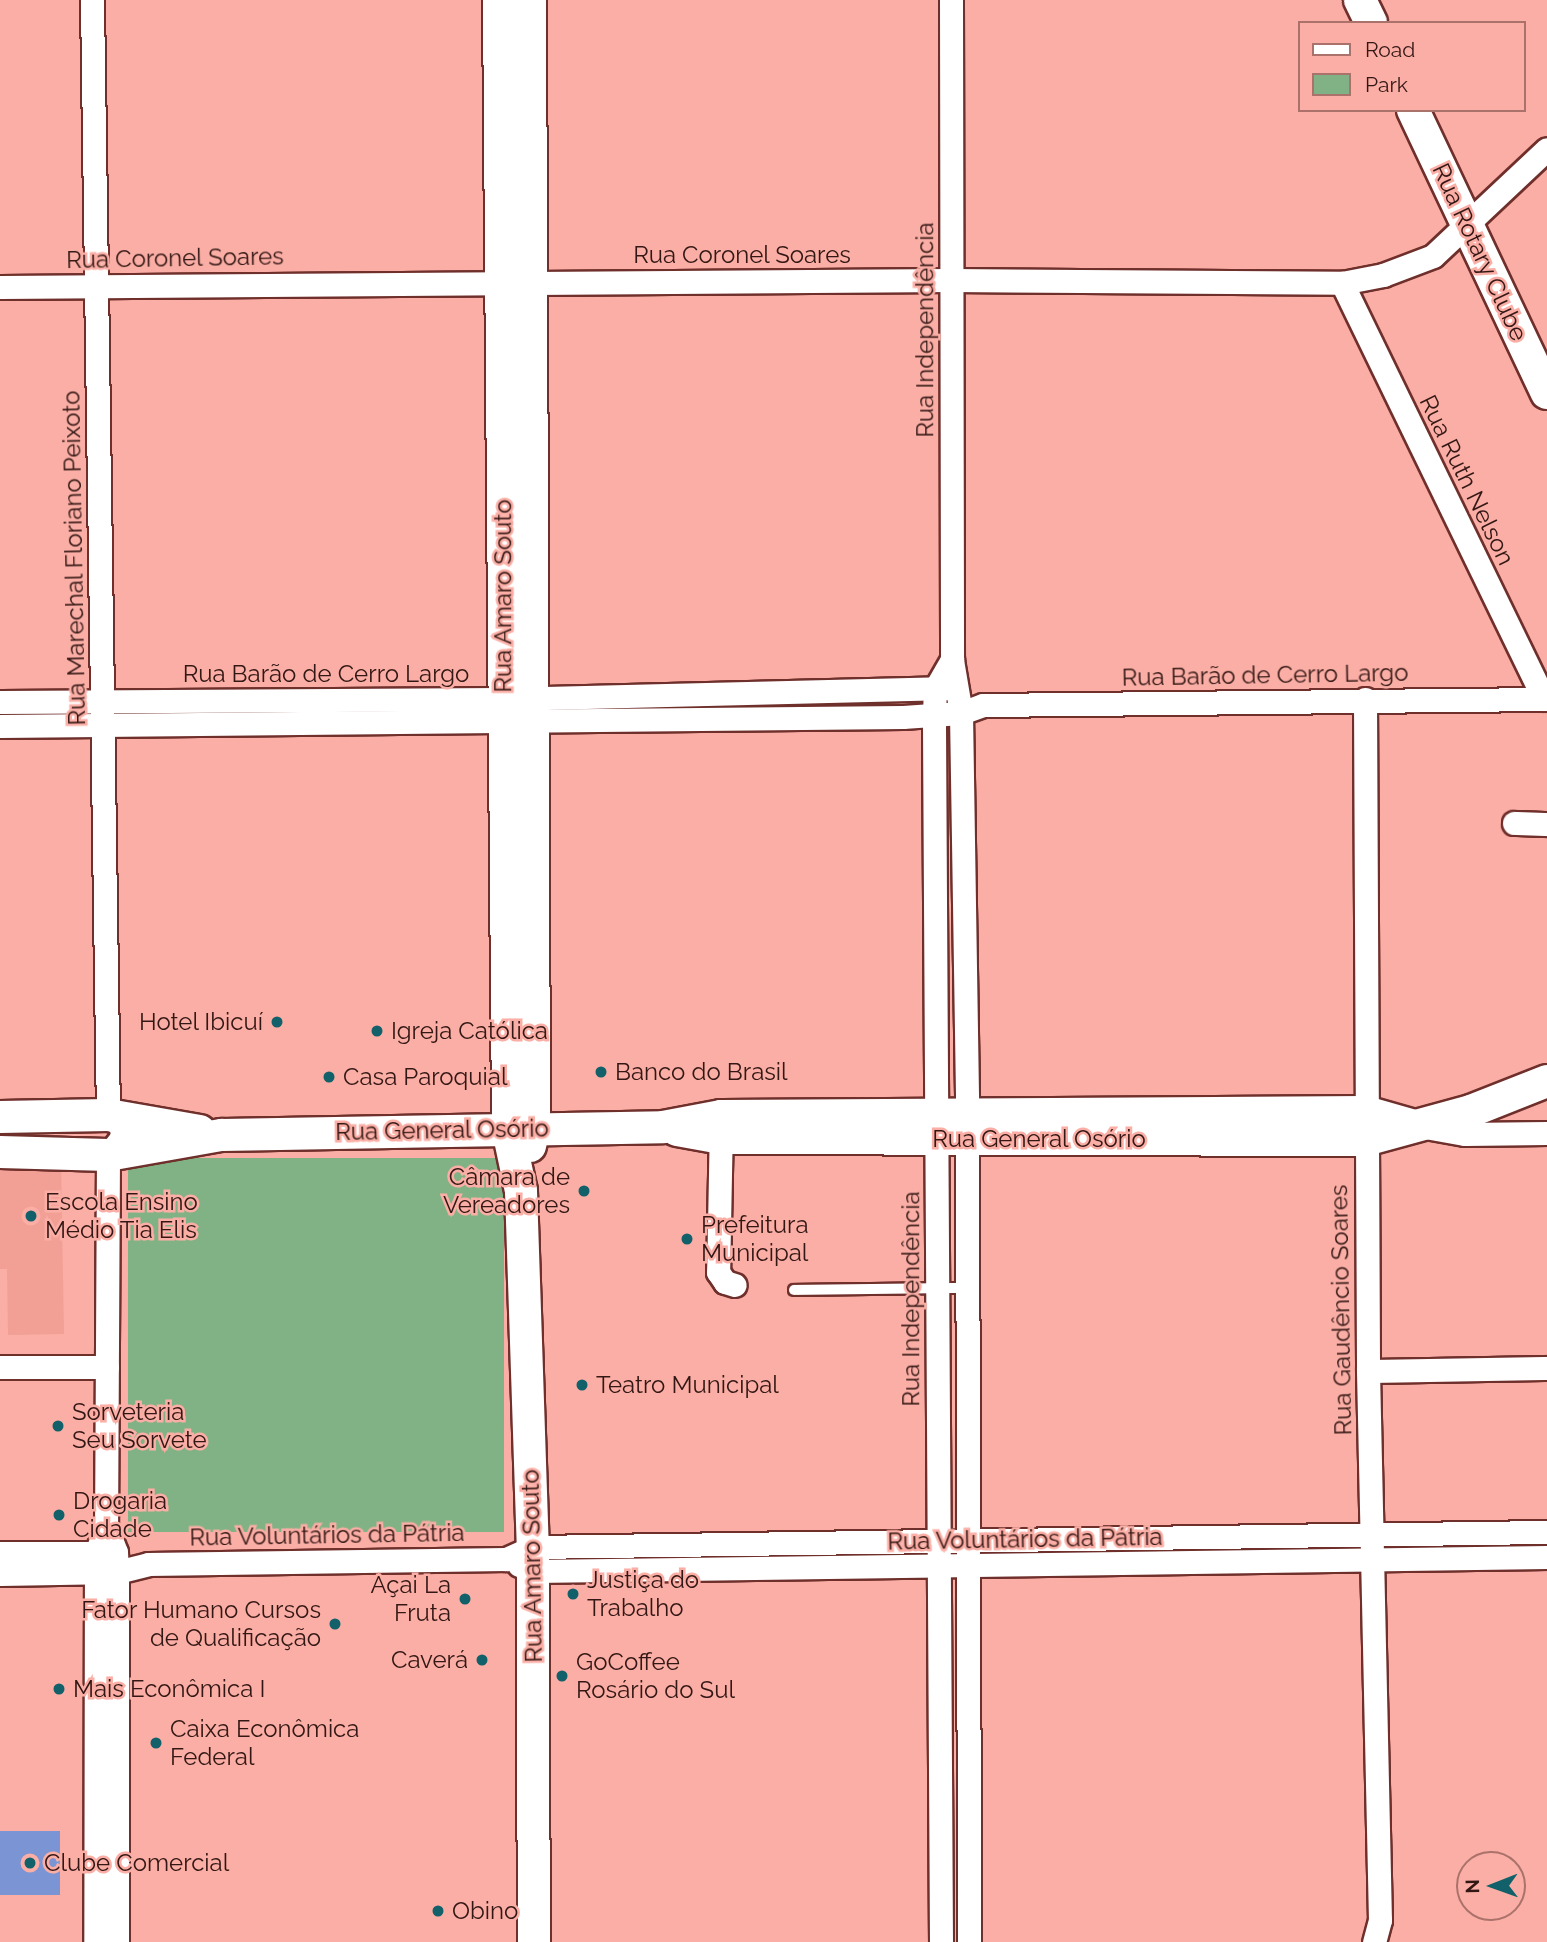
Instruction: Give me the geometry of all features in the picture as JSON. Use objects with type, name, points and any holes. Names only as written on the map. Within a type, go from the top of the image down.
[{"type":"street","name":"Rua Marechal Floriano Peixoto","points":[[92,0],[108,1115]]},
{"type":"street","name":"Rua Amaro Souto","points":[[499,0],[500,282],[518,710],[524,1559],[534,1942]]},
{"type":"street","name":"Rua Amaro Souto","points":[[518,710],[532,283],[530,0]]},
{"type":"street","name":"Rua Independência","points":[[941,1942],[937,1288],[965,972],[961,713],[959,688],[952,660],[951,0]]},
{"type":"street","points":[[1360,0],[1370,21]]},
{"type":"street","name":"Rua Rotary Clube","points":[[1414,112],[1547,393]]},
{"type":"street","name":"Rua Coronel Soares","points":[[0,287],[951,280],[1342,283],[1383,275],[1433,256],[1547,149]]},
{"type":"street","name":"Rua Ruth Nelson","points":[[1342,283],[1545,699]]},
{"type":"street","name":"Rua Independência","points":[[952,660],[936,689],[934,715],[936,973],[968,1288],[971,1567],[969,1942]]},
{"type":"street","points":[[959,688],[984,705]]},
{"type":"street","name":"Rua Barão de Cerro Largo","points":[[0,726],[245,724],[518,710],[665,696],[959,688]]},
{"type":"street","points":[[861,692],[862,718]]},
{"type":"street","points":[[665,696],[666,719]]},
{"type":"street","name":"Rua Gaudêncio Soares","points":[[1365,699],[1365,1126],[1380,1935]]},
{"type":"street","name":"Rua Barão de Cerro Largo","points":[[0,702],[245,700],[518,710],[666,719],[934,715],[961,713],[984,705],[1545,699]]},
{"type":"street","points":[[245,700],[245,724]]},
{"type":"street","points":[[1514,823],[1547,824]]},
{"type":"street","points":[[936,973],[965,972]]},
{"type":"street","points":[[1414,1126],[1471,1111],[1547,1081]]},
{"type":"street","points":[[108,1115],[85,1127],[85,1139],[108,1155],[106,1562],[117,1942]]},
{"type":"street","name":"Rua General Osório","points":[[0,1117],[108,1115],[222,1135]]},
{"type":"street","name":"Rua General Osório","points":[[0,1152],[108,1155],[222,1135],[663,1127],[1414,1126],[1465,1134],[1547,1133]]},
{"type":"street","points":[[721,1127],[718,1272],[725,1282],[735,1284]]},
{"type":"street","points":[[0,1367],[107,1367]]},
{"type":"street","points":[[1368,1371],[1547,1368]]},
{"type":"street","name":"Rua Voluntários da Pátria","points":[[0,1553],[148,1564],[524,1559],[682,1545],[939,1544],[1547,1532]]},
{"type":"street","points":[[1228,1537],[1229,1563]]},
{"type":"street","points":[[682,1545],[683,1570]]},
{"type":"street","name":"Rua Voluntários da Pátria","points":[[524,1559],[683,1570],[1547,1557]]},
{"type":"street","points":[[94,1942],[106,1562]]},
{"type":"street","name":"Rua Voluntários da Pátria","points":[[0,1574],[106,1562]]},
{"type":"street","points":[[940,1708],[970,1709]]},
{"type":"lane","points":[[794,1290],[968,1288]]},
{"type":"shaded area","name":"Escola Ensino Médio Tia Elis","points":[[61,1162],[64,1334],[8,1335],[7,1269],[0,1269],[0,1163]]},
{"type":"green space","points":[[128,1158],[504,1158],[504,1532],[128,1532]]},
{"type":"water","name":"Clube Comercial","points":[[0,1831],[60,1831],[60,1895],[0,1895]]},
{"type":"place","name":"Hotel Ibicuí","points":[[277,1022]]},
{"type":"place","name":"Igreja Católica","points":[[377,1031]]},
{"type":"place","name":"Banco do Brasil","points":[[601,1072]]},
{"type":"place","name":"Casa Paroquial","points":[[329,1077]]},
{"type":"place","name":"Câmara de Vereadores","points":[[584,1191]]},
{"type":"place","name":"Escola Ensino Médio Tia Elis","points":[[31,1216]]},
{"type":"place","name":"Prefeitura Municipal","points":[[687,1239]]},
{"type":"place","name":"Teatro Municipal","points":[[582,1385]]},
{"type":"place","name":"Sorveteria Seu Sorvete","points":[[58,1426]]},
{"type":"place","name":"Drogaria Cidade","points":[[59,1515]]},
{"type":"place","name":"Justiça do Trabalho","points":[[573,1594]]},
{"type":"place","name":"Açai La Fruta","points":[[465,1599]]},
{"type":"place","name":"Fator Humano Cursos de Qualificação","points":[[335,1624]]},
{"type":"place","name":"Caverá","points":[[482,1660]]},
{"type":"place","name":"GoCoffee Rosário do Sul","points":[[562,1676]]},
{"type":"place","name":"Mais Econômica I","points":[[59,1689]]},
{"type":"place","name":"Caixa Econômica Federal","points":[[156,1743]]},
{"type":"place","name":"Clube Comercial","points":[[30,1863]]},
{"type":"place","name":"Obino","points":[[438,1911]]}]
